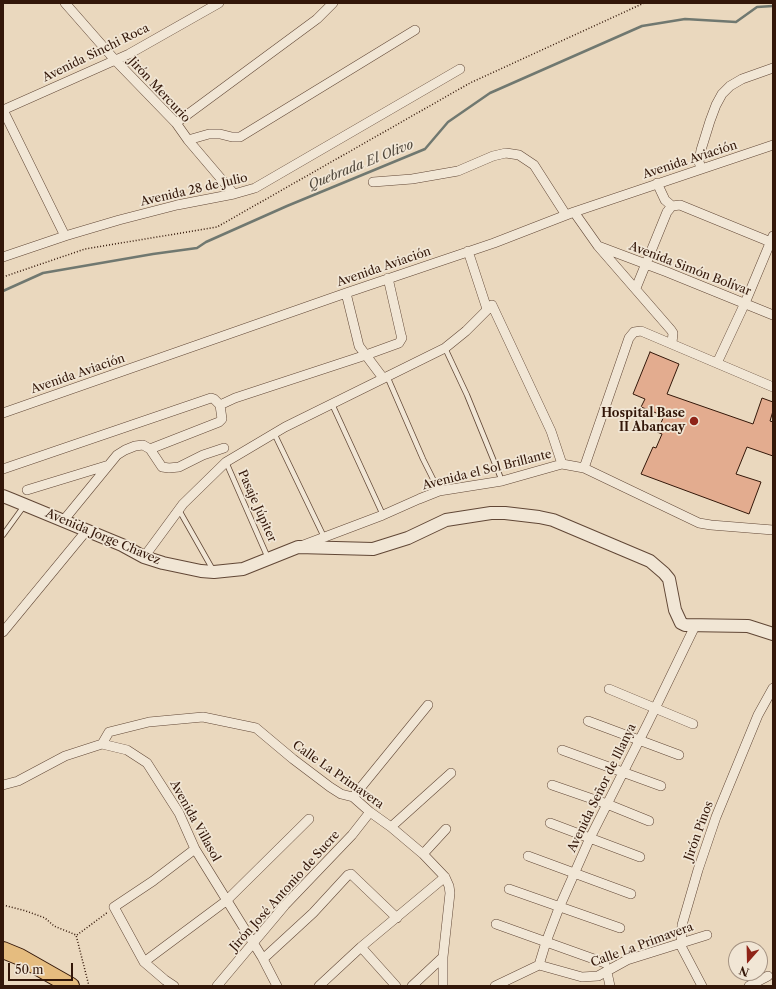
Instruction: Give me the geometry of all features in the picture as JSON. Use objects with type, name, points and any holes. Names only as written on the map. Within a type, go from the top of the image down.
[{"type":"highway","points":[[3,950],[20,957],[71,986]]},
{"type":"street","name":"Jirón Mercurio","points":[[65,3],[115,60],[176,123],[188,140],[234,194]]},
{"type":"street","name":"Avenida Sinchi Roca","points":[[3,110],[129,54],[218,3]]},
{"type":"street","points":[[176,123],[318,19],[333,3]]},
{"type":"street","points":[[188,140],[209,134],[240,137],[415,30]]},
{"type":"street","points":[[701,168],[699,162],[701,150],[712,115],[722,94],[730,86],[742,79],[773,68]]},
{"type":"street","name":"Avenida 28 de Julio","points":[[3,257],[65,236],[176,205],[234,194],[263,184],[460,69]]},
{"type":"street","points":[[3,110],[65,236]]},
{"type":"street","name":"Avenida Aviación","points":[[3,413],[468,251],[570,213],[773,145]]},
{"type":"street","points":[[373,182],[412,179],[458,171],[499,154],[506,153],[519,155],[534,165],[570,213],[671,330],[673,333],[672,343]]},
{"type":"street","points":[[657,183],[665,200],[672,206]]},
{"type":"street","points":[[636,288],[667,212],[672,206],[680,205],[772,240],[745,304],[717,363]]},
{"type":"street","name":"Avenida Simón Bolívar","points":[[598,246],[773,315]]},
{"type":"street","points":[[468,251],[488,309]]},
{"type":"street","points":[[220,405],[235,398],[399,343],[402,338],[388,278]]},
{"type":"street","points":[[346,293],[359,346],[385,377]]},
{"type":"street","points":[[144,557],[179,510],[226,462],[274,434],[445,348],[466,331],[492,305],[551,431],[562,464]]},
{"type":"street","points":[[584,468],[629,338],[634,332],[641,331],[672,343],[773,387]]},
{"type":"street","points":[[3,469],[211,398],[220,405],[222,419],[220,421],[150,449]]},
{"type":"street","points":[[63,521],[117,455],[125,450],[143,445],[150,449],[162,467],[169,468],[179,467],[203,455],[224,448]]},
{"type":"street","name":"Avenida el Sol Brillante","points":[[298,547],[383,515],[439,491],[502,481],[562,464],[584,468],[698,523],[773,530]]},
{"type":"street","points":[[27,490],[109,465]]},
{"type":"street","name":"Avenida Jorge Chavez","points":[[3,496],[122,545],[144,557],[201,571],[214,572],[243,569],[298,547]]},
{"type":"street","points":[[298,547],[373,549],[408,538],[446,520],[491,513],[539,517],[553,520],[650,561],[669,579],[675,610],[681,623],[695,626],[748,626],[773,634]]},
{"type":"street","points":[[3,632],[87,530]]},
{"type":"street","name":"Avenida Señor de Illanya","points":[[539,965],[559,908],[590,838],[622,772],[640,740],[695,626]]},
{"type":"street","name":"Jirón Pinos","points":[[681,943],[682,925],[711,830],[758,715],[773,688]]},
{"type":"street","points":[[609,689],[694,724]]},
{"type":"street","points":[[353,797],[428,705]]},
{"type":"street","name":"Calle La Primavera","points":[[102,744],[109,732],[149,722],[203,717],[256,728],[330,787],[341,794],[353,797],[423,854],[445,877],[450,893],[443,957],[443,986]]},
{"type":"street","points":[[588,721],[678,755]]},
{"type":"street","points":[[3,785],[18,781],[65,756],[102,744]]},
{"type":"street","name":"Avenida Villasol","points":[[102,744],[127,750],[147,763],[179,813],[195,850],[253,942],[277,986]]},
{"type":"street","points":[[562,750],[661,786]]},
{"type":"street","points":[[391,827],[451,774]]},
{"type":"street","points":[[552,785],[607,804],[649,821]]},
{"type":"street","name":"Jirón José Antonio de Sucre","points":[[216,986],[285,905],[352,835],[370,812]]},
{"type":"street","points":[[144,962],[226,901],[309,819]]},
{"type":"street","points":[[550,823],[640,857]]},
{"type":"street","points":[[423,854],[446,829]]},
{"type":"street","points":[[174,986],[144,962],[114,907],[195,850]]},
{"type":"street","points":[[528,856],[631,894]]},
{"type":"street","points":[[263,959],[313,913],[348,875],[351,874],[397,918]]},
{"type":"street","points":[[319,986],[361,947],[445,877]]},
{"type":"street","points":[[509,890],[620,928]]},
{"type":"street","points":[[496,924],[546,942],[606,968],[610,986]]},
{"type":"street","name":"Calle La Primavera","points":[[539,965],[582,977],[598,976],[606,968],[707,934]]},
{"type":"street","points":[[681,943],[702,986]]},
{"type":"street","points":[[361,947],[396,986]]},
{"type":"street","points":[[412,986],[443,957]]},
{"type":"street","points":[[495,986],[539,965]]},
{"type":"street","points":[[749,986],[758,981]]},
{"type":"lane","points":[[445,348],[467,395],[502,481]]},
{"type":"lane","points":[[385,377],[439,491]]},
{"type":"lane","points":[[332,404],[383,515]]},
{"type":"lane","points":[[274,434],[324,537]]},
{"type":"lane","name":"Pasaje Júpiter","points":[[226,462],[269,559]]},
{"type":"lane","points":[[3,535],[25,504]]},
{"type":"lane","points":[[179,510],[214,572]]},
{"type":"path","points":[[3,906],[26,911],[45,918],[54,926],[76,935]]},
{"type":"path","points":[[76,935],[114,907]]},
{"type":"path","points":[[76,935],[89,986]]},
{"type":"building","points":[[650,352],[679,364],[667,394],[753,424],[762,398],[773,402],[773,411],[770,421],[773,422],[773,456],[747,447],[736,474],[761,482],[749,514],[641,474],[653,447],[656,448],[662,434],[657,432],[664,416],[641,407],[645,399],[633,394]]},
{"type":"waterway","name":"Quebrada El Olivo","points":[[3,291],[43,273],[197,248],[206,242],[287,206],[425,149],[448,122],[490,93],[642,26],[685,19],[736,22],[757,7],[773,6]]},
{"type":"place","name":"Hospital Base II Abancay","points":[[694,421]]}]
